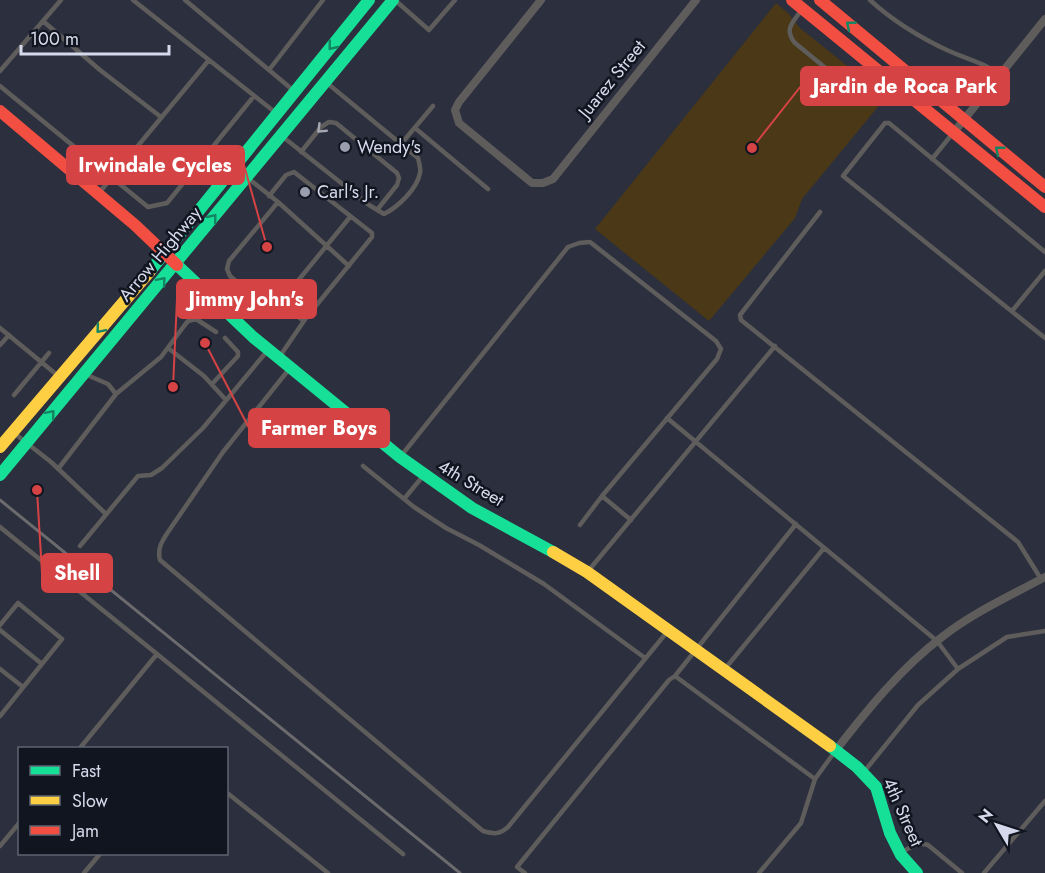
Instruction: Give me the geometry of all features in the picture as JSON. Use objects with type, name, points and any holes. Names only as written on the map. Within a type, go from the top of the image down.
[{"type":"main road","name":"Arrow Highway","points":[[0,447],[165,252],[369,0]]},
{"type":"main road","name":"Arrow Highway","points":[[0,475],[394,0]]},
{"type":"main road","points":[[792,0],[1045,207]]},
{"type":"main road","points":[[820,0],[1045,187]]},
{"type":"main road","name":"4th Street","points":[[0,111],[165,252],[290,368],[424,476],[472,508],[521,533],[587,572],[836,750],[876,787],[890,833],[900,854],[917,873]]},
{"type":"street","name":"Juarez Street","points":[[541,0],[455,110],[459,123],[532,183],[543,183],[553,179],[696,0]]},
{"type":"street","points":[[954,132],[1045,19]]},
{"type":"street","points":[[836,750],[875,700],[937,641],[981,610],[1044,581]]},
{"type":"lane","points":[[0,71],[61,0]]},
{"type":"lane","points":[[133,0],[278,115]]},
{"type":"lane","points":[[185,0],[296,92]]},
{"type":"lane","points":[[268,70],[323,0]]},
{"type":"lane","points":[[394,0],[429,30],[455,0]]},
{"type":"lane","points":[[870,0],[893,19],[924,38],[989,66],[1000,75]]},
{"type":"lane","points":[[803,9],[788,30],[789,37],[795,44],[861,97],[867,96],[884,75]]},
{"type":"lane","points":[[43,21],[100,70],[161,117]]},
{"type":"lane","points":[[98,194],[209,60]]},
{"type":"lane","points":[[281,136],[369,206],[384,214],[395,208],[414,186],[420,172],[418,158],[325,82]]},
{"type":"lane","points":[[0,86],[148,207],[167,203],[254,96]]},
{"type":"lane","points":[[401,144],[433,106]]},
{"type":"lane","points":[[301,152],[321,127],[329,122],[336,123],[397,173],[399,178],[397,185],[377,210]]},
{"type":"lane","points":[[1045,252],[887,122],[843,176],[1045,338]]},
{"type":"lane","points":[[415,128],[488,189]]},
{"type":"lane","points":[[932,159],[954,132]]},
{"type":"lane","points":[[80,546],[138,476],[152,474],[162,468],[203,428],[226,400],[274,354],[304,321],[372,237],[372,233],[294,172],[286,175],[269,196]]},
{"type":"lane","points":[[247,177],[349,266]]},
{"type":"lane","points":[[278,202],[229,261],[227,269],[230,276],[264,305],[279,304],[304,321]]},
{"type":"lane","points":[[820,212],[740,315],[741,320],[1018,542],[1044,581]]},
{"type":"lane","points":[[279,304],[350,217]]},
{"type":"lane","points":[[400,457],[567,247],[579,243],[590,243],[716,341],[721,349],[717,359],[580,525]]},
{"type":"lane","points":[[1012,311],[1045,271]]},
{"type":"lane","points":[[58,469],[116,394],[161,357],[188,321],[196,319],[216,332]]},
{"type":"lane","points":[[0,328],[59,376]]},
{"type":"lane","points":[[0,345],[9,335]]},
{"type":"lane","points":[[212,384],[238,356],[238,352],[225,338]]},
{"type":"lane","points":[[587,572],[774,346]]},
{"type":"lane","points":[[168,348],[212,384],[226,400]]},
{"type":"lane","points":[[14,394],[49,354]]},
{"type":"lane","points":[[290,368],[223,452],[180,514],[160,545],[160,560],[483,831],[501,834],[508,827],[668,630]]},
{"type":"lane","points":[[84,374],[108,384],[116,394]]},
{"type":"lane","points":[[668,418],[937,641],[958,669]]},
{"type":"lane","points":[[13,432],[58,469],[106,514]]},
{"type":"lane","points":[[363,466],[404,499],[446,528],[479,544],[544,584],[645,658]]},
{"type":"lane","points":[[404,499],[424,476]]},
{"type":"lane","points":[[602,496],[631,520]]},
{"type":"lane","points":[[525,873],[517,867],[796,525]]},
{"type":"lane","points":[[0,526],[403,854]]},
{"type":"lane","points":[[724,670],[824,548]]},
{"type":"lane","points":[[0,716],[2,709],[23,687],[63,639],[18,603],[0,627],[42,664]]},
{"type":"lane","points":[[863,773],[918,705],[958,669],[1007,637],[1045,631]]},
{"type":"lane","points":[[81,747],[158,654]]},
{"type":"lane","points":[[0,669],[23,687]]},
{"type":"lane","points":[[675,676],[815,779]]},
{"type":"lane","points":[[759,873],[801,823],[815,779],[836,750]]},
{"type":"lane","points":[[228,794],[328,873]]},
{"type":"lane","points":[[984,873],[1045,801]]},
{"type":"lane","points":[[0,846],[18,824]]},
{"type":"lane","points":[[900,854],[922,843],[928,845],[962,873]]},
{"type":"lane","points":[[84,873],[99,855]]},
{"type":"shaded area","points":[[776,3],[800,28],[886,97],[802,199],[795,218],[709,321],[595,229]]},
{"type":"railway","points":[[0,500],[460,873]]},
{"type":"traffic: fast","points":[[150,271],[369,0]]},
{"type":"traffic: fast","points":[[0,475],[393,0]]},
{"type":"traffic: fast","points":[[177,265],[253,337],[400,457],[472,508],[553,552]]},
{"type":"traffic: fast","points":[[830,746],[857,767],[876,787],[890,833],[901,855],[917,873]]},
{"type":"traffic: slow","points":[[0,447],[150,271]]},
{"type":"traffic: slow","points":[[553,552],[587,572],[830,746]]},
{"type":"traffic: jam","points":[[792,0],[1045,207]]},
{"type":"traffic: jam","points":[[820,0],[1045,187]]},
{"type":"traffic: jam","points":[[0,111],[135,225],[177,265]]},
{"type":"place","name":"Wendy's","points":[[345,147]]},
{"type":"place","name":"Jardin de Roca Park","points":[[752,148]]},
{"type":"place","name":"Carl's Jr.","points":[[305,192]]},
{"type":"place","name":"Irwindale Cycles","points":[[267,247]]},
{"type":"place","name":"Farmer Boys","points":[[205,343]]},
{"type":"place","name":"Jimmy John's","points":[[173,387]]},
{"type":"place","name":"Shell","points":[[37,490]]}]
